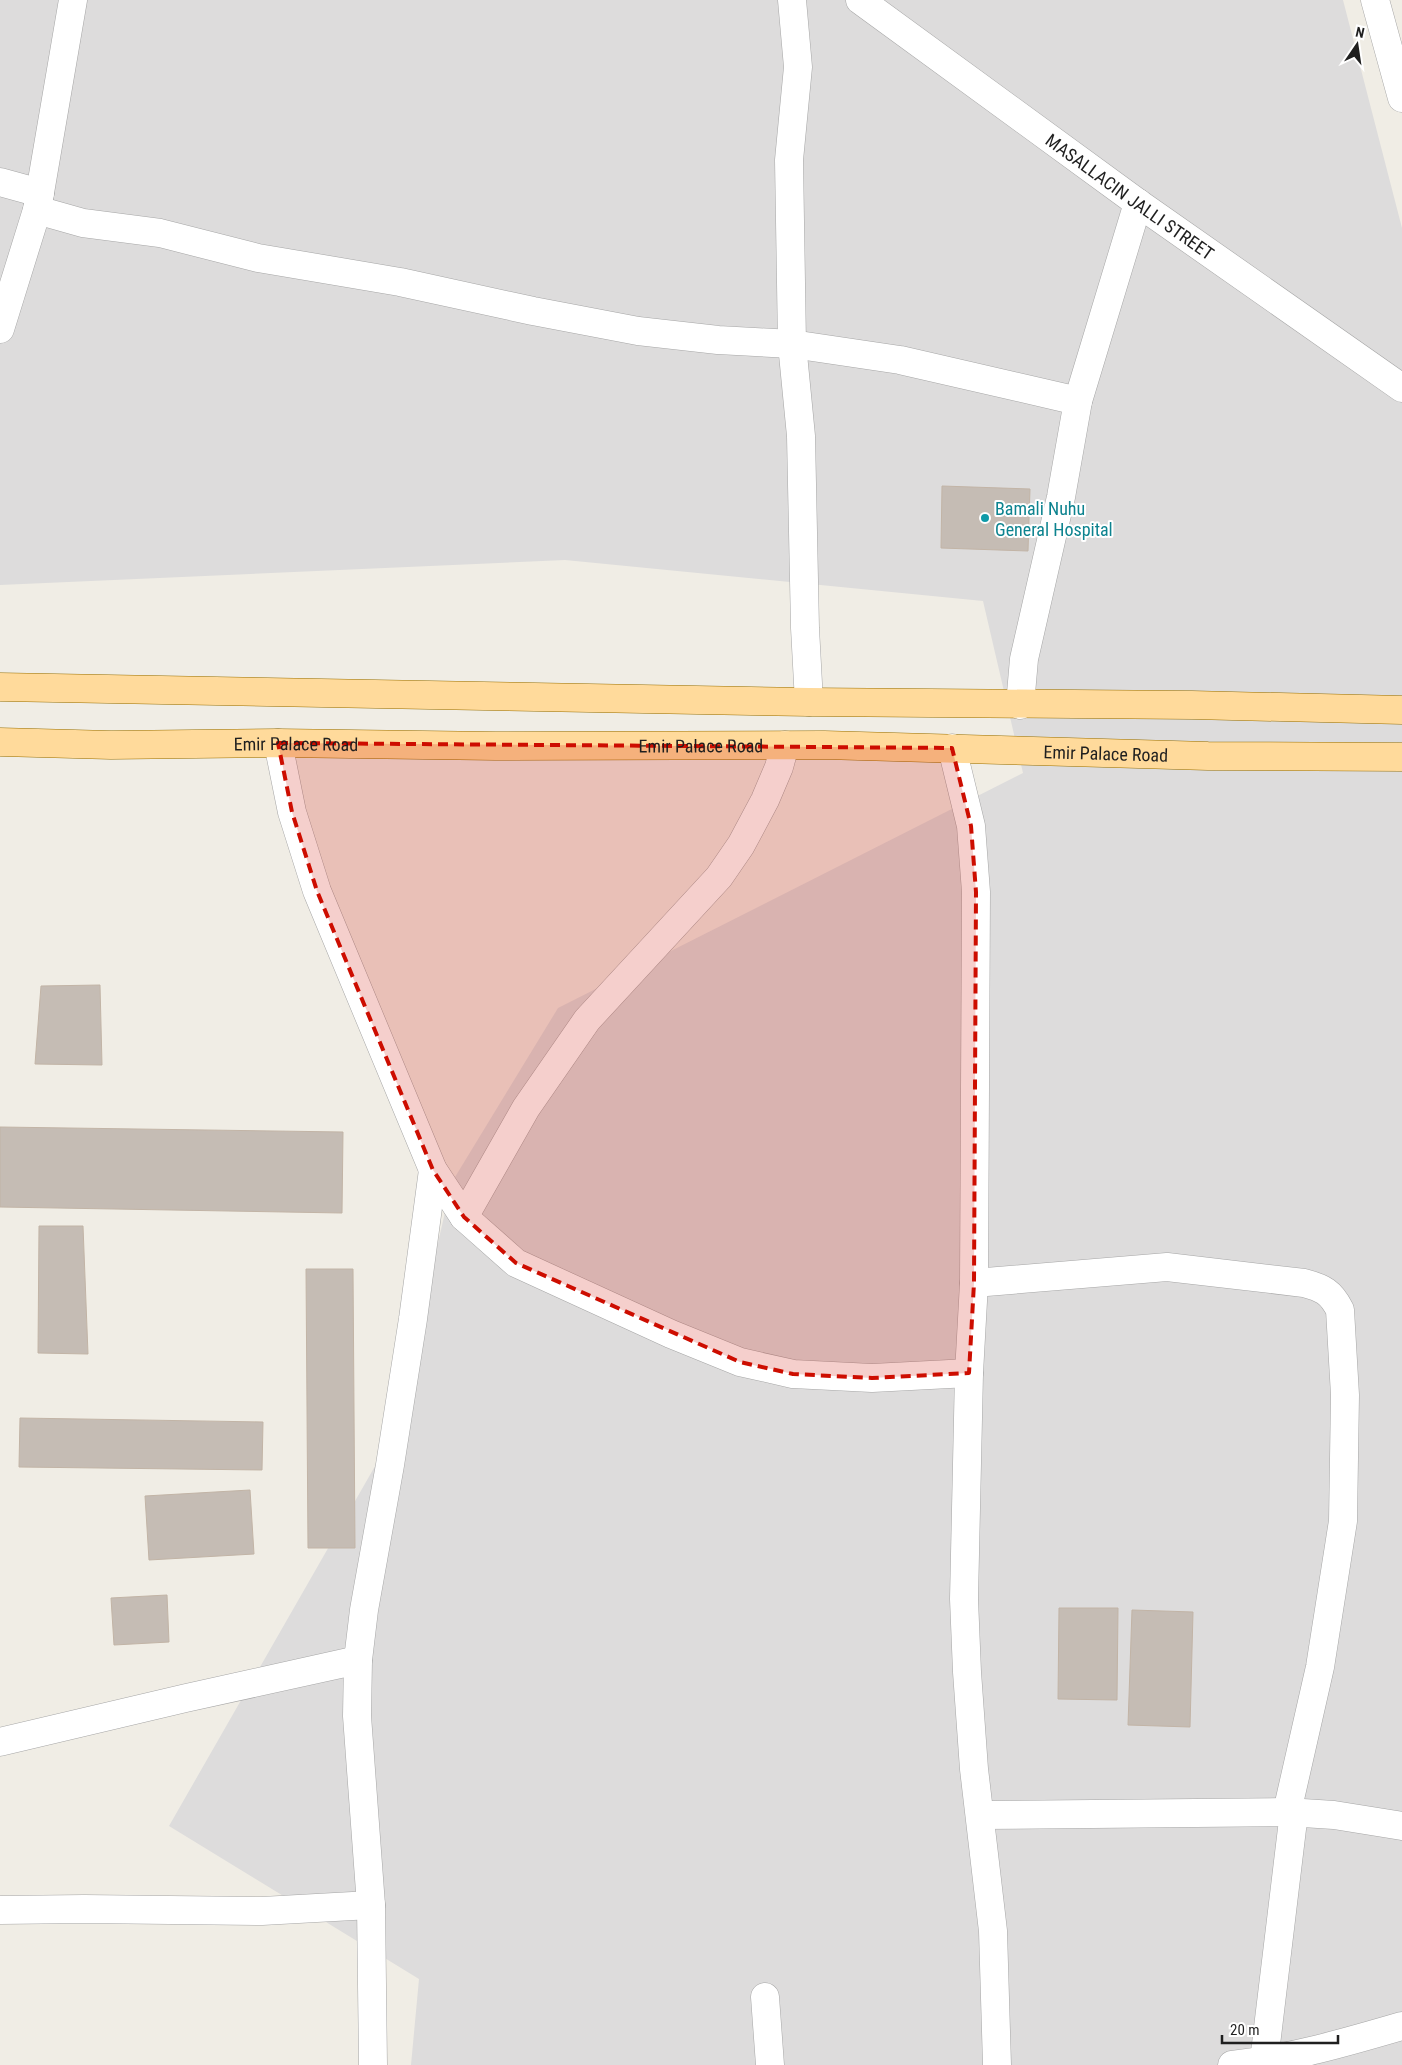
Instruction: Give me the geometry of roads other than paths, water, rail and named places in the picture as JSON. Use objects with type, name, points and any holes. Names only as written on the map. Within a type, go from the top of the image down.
[{"type":"main road","points":[[0,687],[810,702],[1192,705],[1402,710]]},
{"type":"main road","name":"Emir Palace Road","points":[[0,742],[111,745],[278,743],[495,746],[785,745],[1199,756],[1402,757]]},
{"type":"street","points":[[1,322],[38,202],[73,0]]},
{"type":"street","points":[[792,0],[798,67],[788,160],[792,344],[801,436],[804,628],[810,702]]},
{"type":"street","name":"MASALLACIN JALLI STREET","points":[[860,0],[1138,203],[1402,388]]},
{"type":"street","points":[[1375,0],[1402,98]]},
{"type":"street","points":[[0,182],[83,223],[160,233],[258,258],[400,282],[533,311],[638,331],[792,344],[900,360],[1078,401]]},
{"type":"street","points":[[1020,704],[1024,659],[1061,498],[1078,401],[1138,203]]},
{"type":"street","points":[[278,743],[292,812],[317,891],[433,1170],[464,1217],[516,1263],[671,1334],[740,1362],[803,1374],[872,1378],[969,1373]]},
{"type":"street","points":[[464,1217],[526,1108],[587,1020],[719,877],[741,845],[765,800],[779,767],[785,745]]},
{"type":"street","points":[[952,748],[971,826],[976,892],[974,1282],[969,1373],[964,1599],[974,1769],[993,1931],[997,2065]]},
{"type":"street","points":[[373,2065],[371,1905],[357,1716],[358,1660],[364,1610],[390,1465],[413,1319],[433,1170]]},
{"type":"street","points":[[974,1282],[1167,1267],[1304,1282],[1320,1287],[1334,1298],[1340,1310],[1345,1395],[1343,1521],[1320,1667],[1291,1812],[1264,2061]]},
{"type":"street","points":[[0,1742],[358,1660]]},
{"type":"street","points":[[980,1815],[1291,1812],[1334,1815],[1402,1826]]},
{"type":"street","points":[[0,1910],[262,1911],[371,1905]]},
{"type":"street","points":[[765,1997],[770,2065]]},
{"type":"street","points":[[1232,2065],[1312,2052],[1402,2026]]},
{"type":"place","name":"Bamali Nuhu General Hospital","points":[[985,518]]}]
